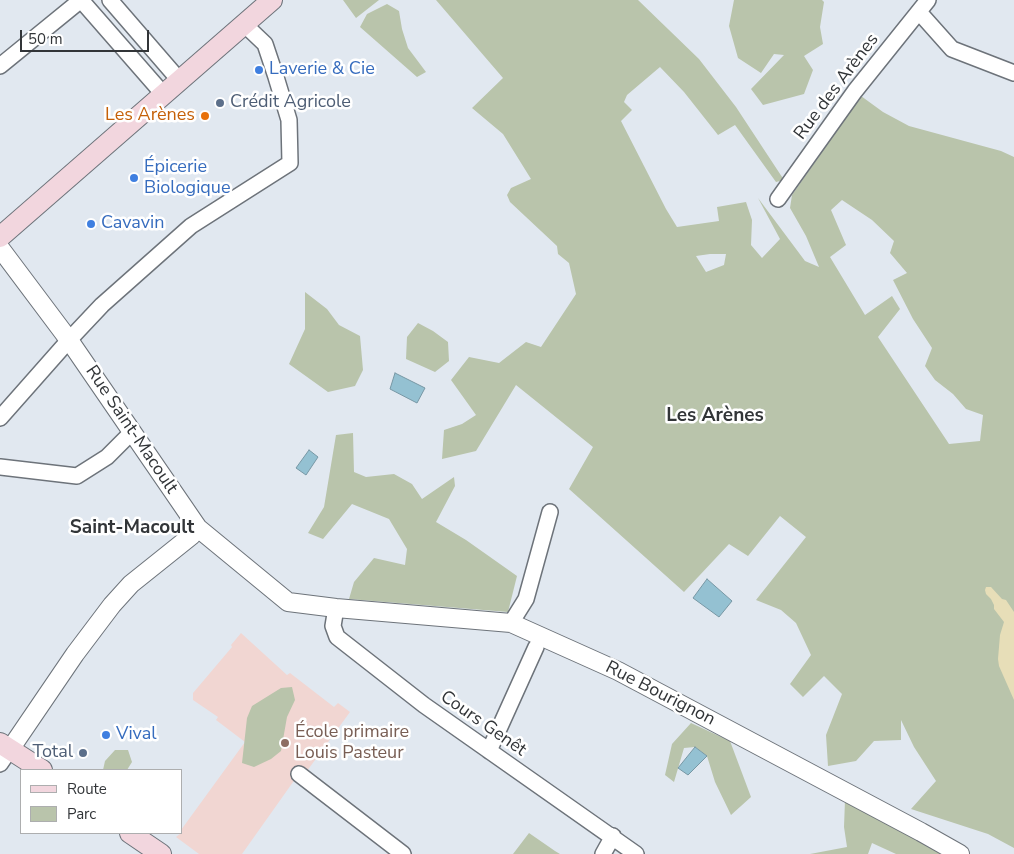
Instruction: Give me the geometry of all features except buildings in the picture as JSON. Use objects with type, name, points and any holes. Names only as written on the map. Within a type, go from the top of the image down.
[{"type":"main road","points":[[0,237],[272,0]]},
{"type":"main road","points":[[4,752],[40,769]]},
{"type":"main road","points":[[131,834],[161,854]]},
{"type":"street","points":[[0,66],[81,0],[164,95]]},
{"type":"street","points":[[110,0],[180,81]]},
{"type":"street","points":[[924,6],[952,49],[1014,73]]},
{"type":"street","name":"Rue des Arènes","points":[[778,199],[855,91],[924,6]]},
{"type":"street","points":[[0,418],[68,340],[102,305],[191,226],[290,163],[289,120],[276,77],[265,44],[245,25]]},
{"type":"street","name":"Rue Saint-Macoult","points":[[0,248],[68,340],[198,528],[288,602],[336,608]]},
{"type":"street","points":[[0,467],[77,476],[107,457],[132,432]]},
{"type":"street","points":[[511,624],[526,599],[550,512]]},
{"type":"street","points":[[4,752],[112,605],[131,584],[191,536],[198,528]]},
{"type":"street","name":"Rue Bourignon","points":[[336,608],[511,624],[618,671],[960,854]]},
{"type":"street","name":"Cours Genêt","points":[[336,608],[333,626],[337,637],[424,705],[613,836],[636,854]]},
{"type":"street","points":[[489,751],[536,647]]},
{"type":"street","points":[[299,774],[403,854]]},
{"type":"street","points":[[604,854],[613,836]]},
{"type":"shaded area","name":"École primaire Louis Pasteur","points":[[241,633],[287,675],[290,673],[334,707],[338,703],[350,712],[307,771],[303,768],[242,854],[199,854],[176,837],[182,834],[182,829],[245,742],[216,720],[218,717],[193,700],[193,693],[232,647],[231,645]]},
{"type":"green space","points":[[343,0],[379,0],[356,18]]},
{"type":"green space","points":[[436,0],[638,0],[699,59],[736,107],[784,180],[776,182],[735,125],[718,135],[684,92],[660,67],[627,95],[624,102],[632,110],[621,121],[677,227],[719,221],[717,207],[746,202],[752,220],[751,245],[762,258],[780,239],[758,198],[805,261],[819,267],[806,236],[790,208],[792,195],[861,96],[883,112],[909,126],[1001,151],[1014,157],[1014,848],[988,834],[911,809],[936,781],[914,747],[901,720],[901,740],[874,741],[856,761],[828,766],[826,735],[842,694],[824,676],[803,697],[790,684],[811,655],[796,623],[781,610],[756,600],[806,537],[780,516],[748,556],[729,544],[684,592],[569,489],[593,447],[516,385],[476,451],[442,459],[444,430],[462,424],[476,415],[451,380],[469,357],[499,363],[526,342],[541,347],[576,294],[569,263],[558,254],[557,246],[510,202],[507,195],[511,188],[531,179],[503,134],[472,108],[503,78]],"holes":[[[842,200],[872,220],[894,241],[890,253],[907,273],[893,280],[913,319],[932,348],[925,366],[935,380],[953,394],[966,409],[983,415],[980,441],[949,444],[878,337],[900,309],[892,296],[865,315],[830,257],[846,245],[831,210]],[[726,254],[724,265],[706,272],[696,256]]]},
{"type":"green space","points":[[734,0],[822,0],[824,2],[820,27],[823,44],[804,56],[813,70],[804,94],[763,105],[751,89],[784,55],[774,54],[761,73],[738,58],[729,26]]},
{"type":"green space","points":[[387,4],[399,11],[408,48],[426,72],[417,77],[360,27],[367,14]]},
{"type":"green space","points":[[305,292],[327,309],[339,325],[360,336],[363,370],[355,386],[328,392],[289,364],[305,329]]},
{"type":"green space","points":[[418,323],[448,342],[449,361],[435,372],[406,359],[407,337]]},
{"type":"green space","points":[[353,433],[354,472],[366,477],[394,474],[412,484],[422,499],[454,477],[455,486],[436,522],[466,540],[517,576],[508,612],[349,599],[354,582],[374,558],[405,565],[407,549],[389,519],[352,504],[323,539],[308,533],[324,507],[336,435]]},
{"type":"green space","points":[[292,687],[295,700],[287,717],[281,751],[271,759],[254,767],[242,763],[247,718],[252,706],[281,688]]},
{"type":"green space","points":[[691,723],[730,741],[751,797],[731,815],[715,782],[707,756],[695,747],[684,748],[674,782],[665,775],[672,744]]},
{"type":"green space","points":[[115,750],[128,750],[132,762],[128,769],[103,769],[105,761]]},
{"type":"green space","points":[[845,800],[944,854],[896,854],[872,843],[868,854],[810,854],[847,847],[844,827]]},
{"type":"green space","points":[[529,833],[555,851],[560,854],[513,854]]},
{"type":"sand","points":[[986,587],[991,587],[1002,599],[1006,600],[1014,612],[1014,700],[999,666],[998,659],[1000,635],[1004,622],[994,609],[991,599],[986,594]]},
{"type":"water","points":[[395,373],[425,388],[417,403],[390,389]]},
{"type":"water","points":[[309,450],[318,457],[306,475],[296,468]]},
{"type":"water","points":[[707,579],[732,601],[719,617],[693,598]]},
{"type":"water","points":[[695,747],[707,756],[688,775],[678,768]]},
{"type":"place","name":"Laverie & Cie","points":[[259,70]]},
{"type":"place","name":"Crédit Agricole","points":[[220,103]]},
{"type":"place","name":"Les Arènes","points":[[205,116]]},
{"type":"place","name":"Épicerie Biologique","points":[[134,178]]},
{"type":"place","name":"Cavavin","points":[[91,224]]},
{"type":"place","name":"Vival","points":[[106,735]]},
{"type":"place","name":"École primaire Louis Pasteur","points":[[285,743]]},
{"type":"place","name":"Total","points":[[83,753]]},
{"type":"district","name":"Les Arènes","points":[[715,416]]},
{"type":"district","name":"Saint-Macoult","points":[[132,528]]}]
